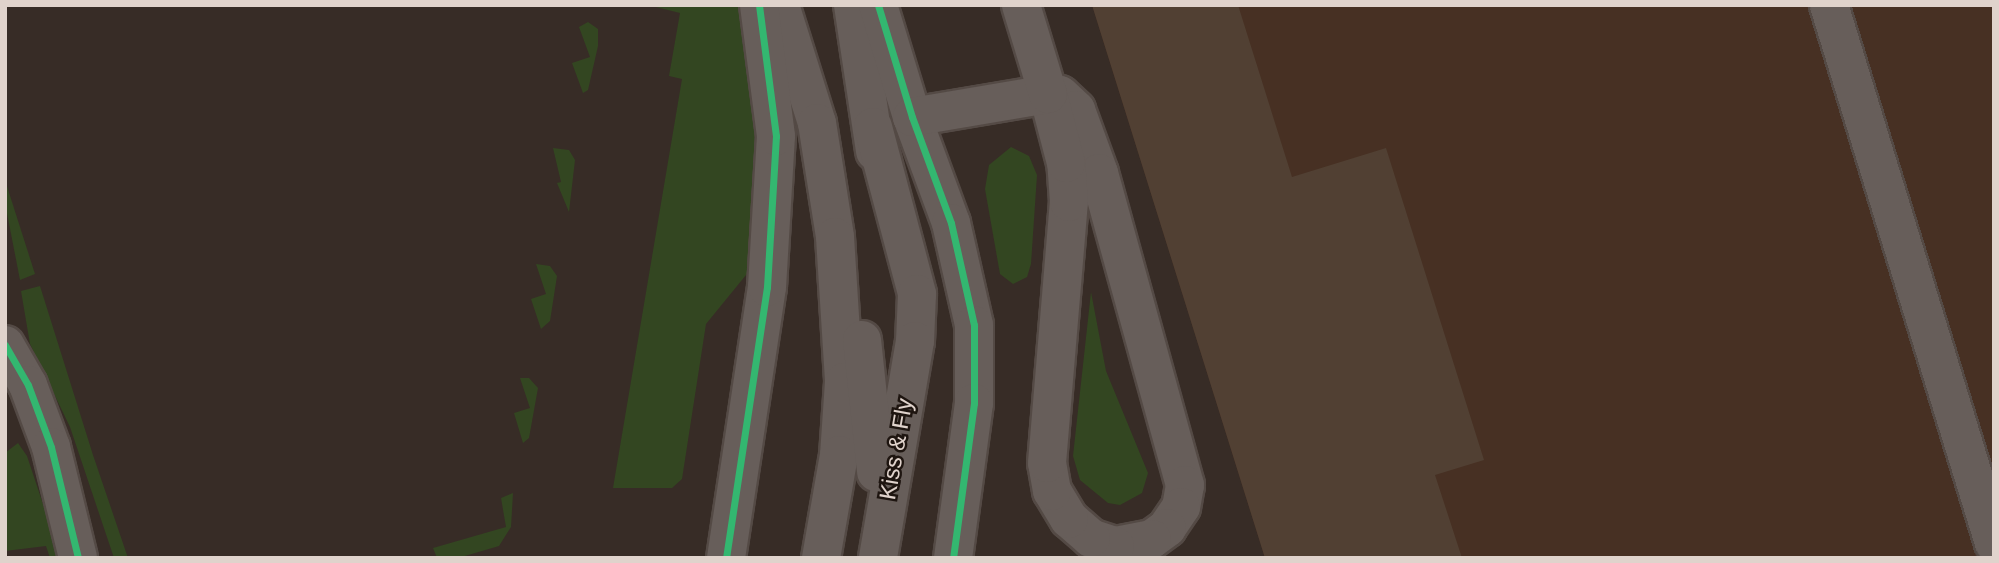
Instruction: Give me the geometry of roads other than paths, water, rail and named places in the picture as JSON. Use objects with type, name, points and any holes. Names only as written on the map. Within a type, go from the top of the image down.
[{"type":"street","points":[[726,558],[767,287],[776,136],[758,5]]},
{"type":"street","points":[[780,5],[817,122],[835,237],[844,382],[839,455],[821,558]]},
{"type":"street","name":"Kiss & Fly","points":[[853,5],[873,127],[884,237],[915,341],[876,558]]},
{"type":"street","points":[[878,5],[912,117],[928,227],[950,326],[966,481],[953,558]]},
{"type":"street","points":[[912,117],[1048,94],[1060,95],[1076,110],[1099,173],[1185,485],[1181,507],[1167,528],[1152,539],[1115,546],[1091,538],[1069,519],[1052,491],[1047,463],[1069,202],[1066,163],[1048,94],[1021,5]]},
{"type":"street","points":[[1829,5],[1994,543]]},
{"type":"street","points":[[835,237],[867,361],[875,434],[876,558]]},
{"type":"street","points":[[5,345],[28,385],[51,447],[78,558]]}]
